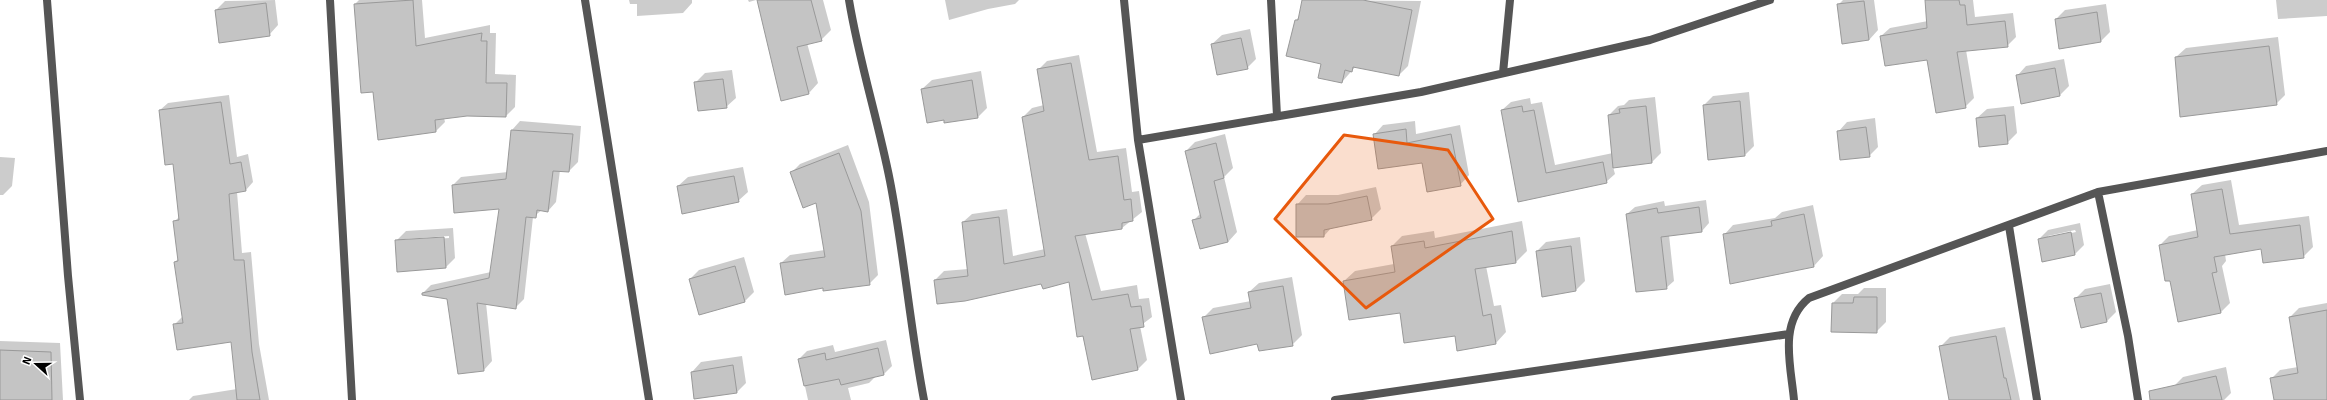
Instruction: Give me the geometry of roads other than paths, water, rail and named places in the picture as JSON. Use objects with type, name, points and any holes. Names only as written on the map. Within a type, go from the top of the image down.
[{"type":"street","points":[[47,0],[68,276],[80,400]]},
{"type":"street","points":[[330,0],[352,400]]},
{"type":"street","points":[[585,0],[649,400]]},
{"type":"street","points":[[849,0],[890,180],[904,259],[916,358],[924,400]]},
{"type":"street","points":[[1124,0],[1138,140],[1181,400]]},
{"type":"street","points":[[1271,0],[1277,116]]},
{"type":"street","points":[[1503,73],[1510,0]]},
{"type":"street","points":[[1138,140],[1420,92],[1650,40],[1770,0]]},
{"type":"street","points":[[1794,400],[1789,334],[1790,323],[1798,306],[1809,298],[2009,226],[2098,192],[2327,151]]},
{"type":"street","points":[[2098,192],[2128,336],[2138,400]]},
{"type":"street","points":[[2009,226],[2037,400]]},
{"type":"street","points":[[1335,400],[1385,397],[1789,334]]}]
